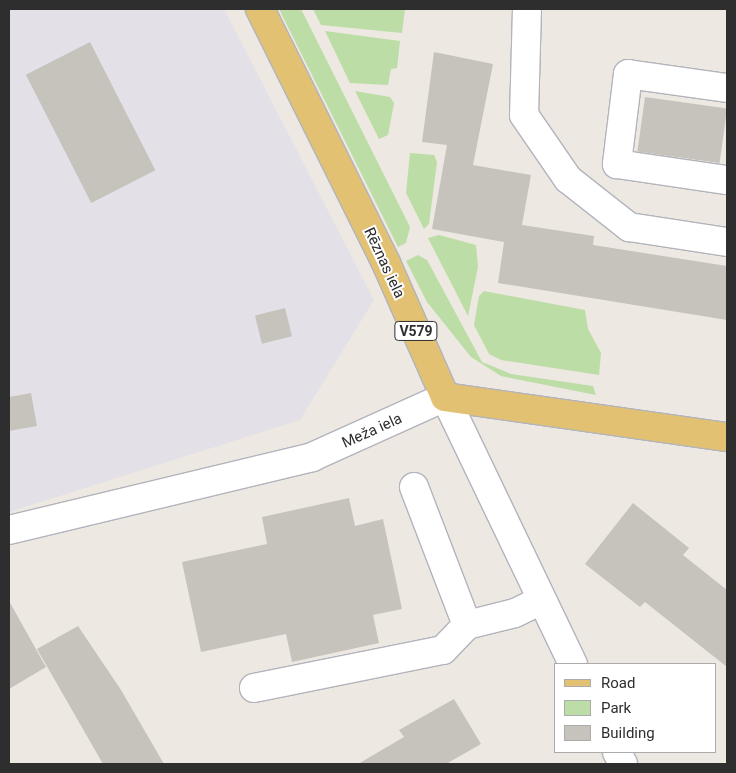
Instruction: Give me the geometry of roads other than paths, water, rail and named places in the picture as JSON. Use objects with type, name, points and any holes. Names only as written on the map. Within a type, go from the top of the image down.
[{"type":"main road","name":"Rēznas iela","points":[[260,9],[386,263],[445,397]]},
{"type":"main road","points":[[445,397],[727,437]]},
{"type":"street","points":[[528,9],[524,115],[568,179],[629,227],[727,242]]},
{"type":"street","points":[[727,88],[628,74],[617,164],[727,180]]},
{"type":"street","name":"Meža iela","points":[[9,530],[312,457],[445,397]]},
{"type":"street","points":[[445,397],[540,601],[572,663]]},
{"type":"street","points":[[414,487],[467,625]]},
{"type":"street","points":[[254,688],[442,650],[467,625],[515,613],[540,601]]}]
